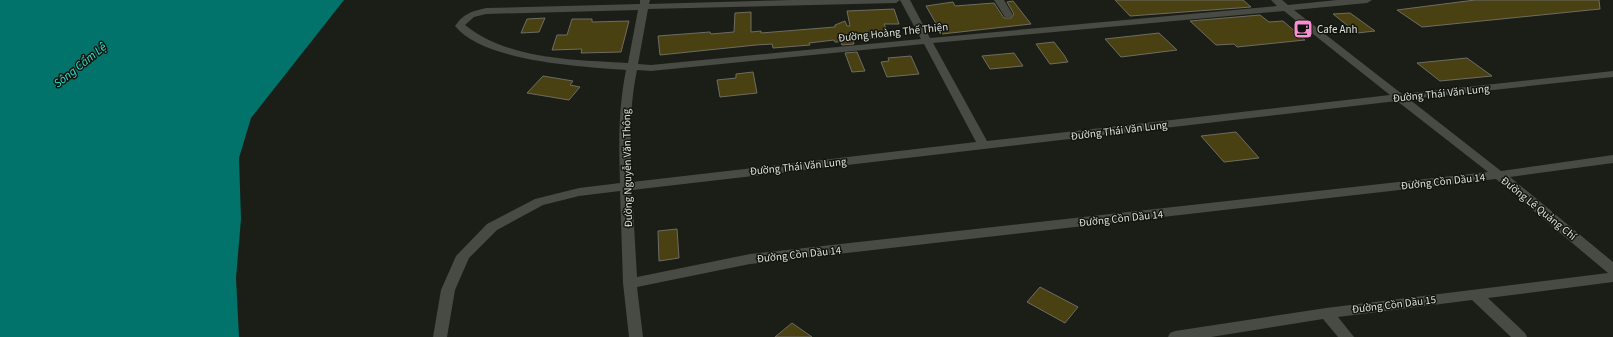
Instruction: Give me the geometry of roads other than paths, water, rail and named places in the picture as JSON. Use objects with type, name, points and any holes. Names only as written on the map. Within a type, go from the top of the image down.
[{"type":"street","points":[[644,3],[896,0]]},
{"type":"street","points":[[905,0],[983,145]]},
{"type":"street","points":[[999,0],[1008,15]]},
{"type":"street","name":"Đường Lê Quảng Chí","points":[[1276,0],[1499,175],[1613,269]]},
{"type":"street","name":"Đường Hoàng Thế Thiện","points":[[644,3],[486,11],[471,14],[460,26],[470,34],[493,46],[524,55],[571,63],[651,68],[1367,0]]},
{"type":"street","name":"Đường Nguyễn Văn Thông","points":[[636,337],[630,283],[624,131],[626,99],[644,3]]},
{"type":"street","name":"Đường Thái Văn Lung","points":[[440,337],[448,290],[463,256],[492,227],[539,202],[579,192],[626,185],[1613,74]]},
{"type":"street","name":"Đường Cồn Dầu 14","points":[[630,283],[750,259],[1499,175],[1613,159]]},
{"type":"street","name":"Đường Cồn Dầu 15","points":[[1175,337],[1326,313],[1613,277]]},
{"type":"street","points":[[1475,294],[1520,337]]},
{"type":"street","points":[[1326,313],[1347,337]]},
{"type":"water","name":"Sông Cẩm Lệ","points":[[0,0],[344,0],[251,118],[239,158],[241,219],[236,278],[239,337],[0,337]]},
{"type":"place","name":"Cafe Anh","points":[[1303,29]]}]
